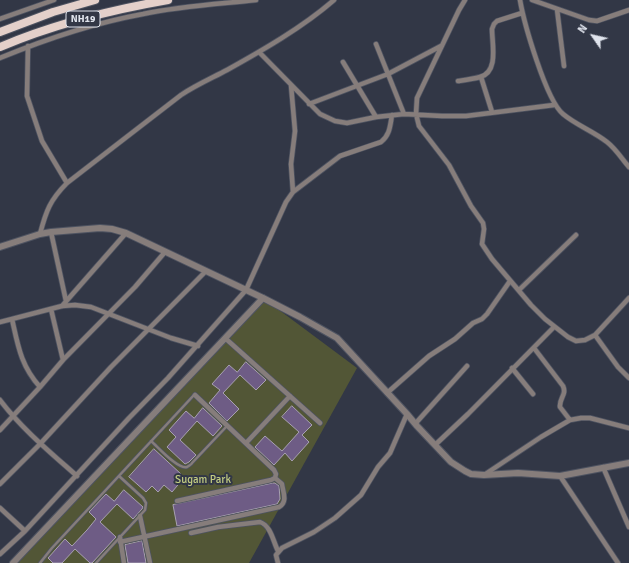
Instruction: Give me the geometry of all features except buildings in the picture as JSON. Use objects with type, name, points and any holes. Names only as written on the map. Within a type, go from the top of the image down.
[{"type":"highway","name":"NH19","points":[[0,32],[53,12],[96,0]]},
{"type":"highway","name":"NH19","points":[[0,47],[24,37],[75,21],[126,7],[168,0]]},
{"type":"street","points":[[0,19],[54,0]]},
{"type":"street","points":[[0,58],[28,46],[93,26],[144,13],[256,0]]},
{"type":"street","points":[[40,234],[48,206],[56,194],[67,183],[181,95],[201,82],[226,71],[259,52],[294,30],[334,0]]},
{"type":"street","points":[[465,0],[417,98],[416,114],[419,126],[449,165],[468,200],[483,223],[484,229],[482,244],[492,259],[531,305],[554,327],[576,341],[585,340],[595,335],[629,298]]},
{"type":"street","points":[[520,0],[522,13],[548,94],[554,104],[562,114],[608,143],[629,167]]},
{"type":"street","points":[[532,0],[582,19],[597,21],[629,10]]},
{"type":"street","points":[[557,9],[564,66]]},
{"type":"street","points":[[458,80],[486,75],[492,68],[492,29],[494,24],[497,21],[522,13]]},
{"type":"street","points":[[376,44],[404,114]]},
{"type":"street","points":[[309,104],[388,74],[442,45]]},
{"type":"street","points":[[28,46],[28,96],[42,141],[67,183]]},
{"type":"street","points":[[259,52],[320,114],[335,120],[347,122],[404,114],[466,116],[554,104]]},
{"type":"street","points":[[343,62],[376,117]]},
{"type":"street","points":[[481,77],[492,112]]},
{"type":"street","points":[[292,85],[295,131],[292,164],[293,192]]},
{"type":"street","points":[[0,554],[25,531],[77,476],[198,346],[246,290],[286,202],[293,192],[340,156],[381,142],[388,136],[392,116]]},
{"type":"street","points":[[0,247],[51,232],[100,228],[112,229],[166,252],[263,298],[337,338],[451,462],[471,474],[560,476],[629,463]]},
{"type":"street","points":[[51,232],[66,301]]},
{"type":"street","points":[[62,306],[126,234]]},
{"type":"street","points":[[519,290],[576,235]]},
{"type":"street","points":[[0,430],[40,387],[62,360],[135,287],[166,252]]},
{"type":"street","points":[[0,484],[40,444],[106,372],[206,271]]},
{"type":"street","points":[[387,392],[429,356],[455,339],[473,323],[482,319],[510,281]]},
{"type":"street","points":[[13,563],[263,298]]},
{"type":"street","points":[[0,322],[62,306],[75,305],[91,307],[109,313],[198,346]]},
{"type":"street","points":[[51,309],[62,360]]},
{"type":"street","points":[[12,319],[22,360],[27,371],[40,387]]},
{"type":"street","points":[[435,444],[468,414],[554,327]]},
{"type":"street","points":[[595,335],[618,367],[629,378]]},
{"type":"street","points":[[225,338],[320,422]]},
{"type":"street","points":[[534,348],[563,386],[565,394],[561,400],[560,407],[570,420]]},
{"type":"street","points":[[415,424],[467,366]]},
{"type":"street","points":[[512,368],[533,394]]},
{"type":"street","points":[[194,395],[274,470],[276,474],[275,478]]},
{"type":"street","points":[[246,443],[290,396]]},
{"type":"street","points":[[0,400],[12,416],[40,444],[77,476]]},
{"type":"street","points":[[278,563],[276,555],[278,551],[314,532],[335,518],[361,495],[378,467],[390,453],[407,414]]},
{"type":"street","points":[[484,475],[541,437],[570,420],[590,418],[629,428]]},
{"type":"street","points":[[603,467],[629,528]]},
{"type":"street","points":[[560,476],[618,563]]},
{"type":"street","points":[[177,501],[272,480],[275,478]]},
{"type":"street","points":[[124,563],[120,540],[283,505],[285,501],[282,484],[275,478]]},
{"type":"street","points":[[0,508],[25,531]]},
{"type":"street","points":[[140,516],[150,563]]},
{"type":"street","points":[[191,533],[218,527],[260,522],[269,528],[278,551]]},
{"type":"lane","points":[[40,563],[52,548],[194,395]]},
{"type":"lane","points":[[151,441],[177,464],[182,467],[187,467],[227,426]]},
{"type":"lane","points":[[96,563],[120,540],[145,510],[146,503],[143,498],[119,476]]},
{"type":"green space","name":"Sugam Park","points":[[263,298],[357,368],[249,563],[13,563]]}]
